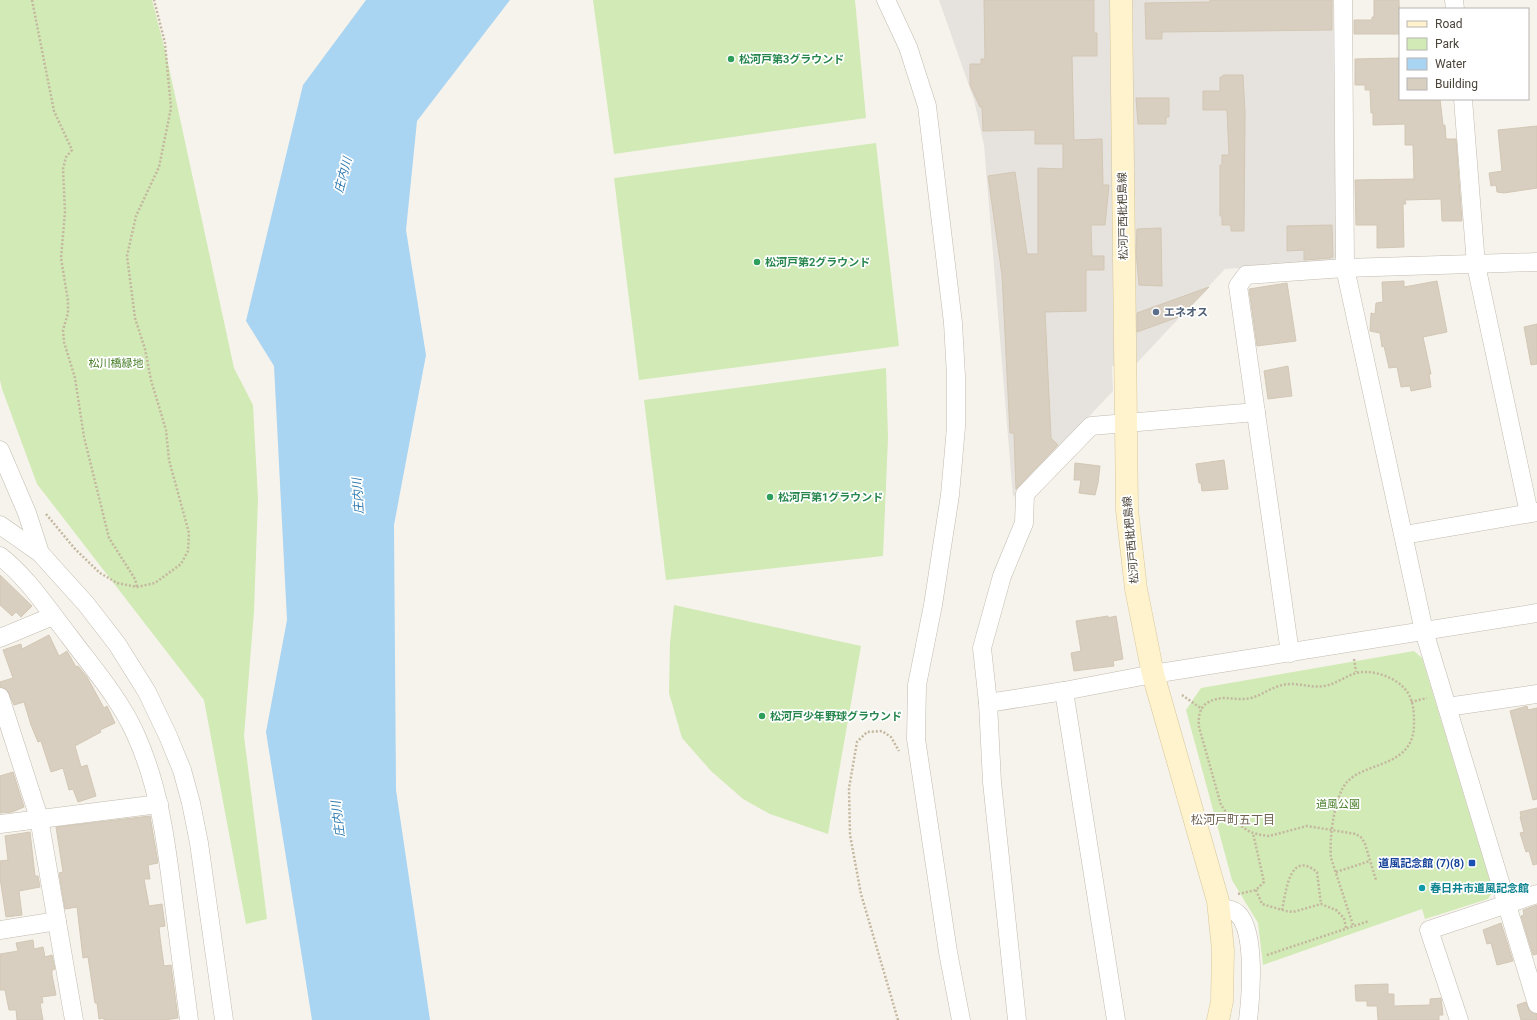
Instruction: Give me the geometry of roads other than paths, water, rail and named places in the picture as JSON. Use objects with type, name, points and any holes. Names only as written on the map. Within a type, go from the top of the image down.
[{"type":"main road","name":"松河戸西枇杷島線","points":[[1121,0],[1121,140],[1127,423],[1127,510],[1136,589],[1153,674],[1218,908],[1223,950],[1222,1001],[1218,1020]]},
{"type":"street","points":[[886,0],[908,46],[927,106],[953,323],[956,376],[956,427],[950,495],[933,605],[917,685],[916,739],[946,945],[961,1020]]},
{"type":"street","points":[[1343,0],[1345,268],[1424,631],[1537,1004]]},
{"type":"street","points":[[1404,535],[1533,512],[1476,264],[1463,100]]},
{"type":"street","points":[[1290,653],[1238,286],[1246,276],[1345,268],[1537,262]]},
{"type":"street","points":[[1017,1020],[992,782],[988,703],[982,648],[1002,576],[1024,523],[1025,494],[1091,426],[1256,412]]},
{"type":"street","points":[[0,450],[27,513],[40,553]]},
{"type":"street","points":[[0,525],[40,553],[86,604],[117,644],[146,692],[168,736],[189,796],[199,843],[224,1020]]},
{"type":"street","points":[[0,556],[28,583],[93,667],[126,715],[135,733],[150,771],[165,829],[189,1020]]},
{"type":"street","points":[[988,703],[1064,691],[1153,674],[1537,613]]},
{"type":"street","points":[[0,638],[53,616]]},
{"type":"street","points":[[1064,691],[1116,1020]]},
{"type":"street","points":[[1447,707],[1537,694]]},
{"type":"street","points":[[0,697],[39,818],[74,1020]]},
{"type":"street","points":[[0,824],[159,804]]},
{"type":"street","points":[[1459,1020],[1429,930],[1537,894]]},
{"type":"street","points":[[1218,908],[1231,909],[1238,913],[1244,921],[1248,938],[1250,977],[1248,1020]]},
{"type":"street","points":[[0,930],[57,921]]},
{"type":"water","name":"庄内川","points":[[366,0],[510,0],[417,121],[406,230],[426,355],[394,525],[396,790],[430,1020],[312,1020],[266,732],[287,620],[274,366],[246,321],[303,85]]},
{"type":"place","name":"松河戸第3グラウンド","points":[[731,59]]},
{"type":"place","name":"松河戸第2グラウンド","points":[[757,262]]},
{"type":"place","name":"エネオス","points":[[1156,312]]},
{"type":"place","name":"松河戸第1グラウンド","points":[[770,497]]},
{"type":"place","name":"松河戸少年野球グラウンド","points":[[762,716]]},
{"type":"place","name":"道風記念館 (7)(8)","points":[[1472,863]]},
{"type":"place","name":"春日井市道風記念館","points":[[1422,888]]},
{"type":"district","name":"松河戸町五丁目","points":[[1233,820]]},
{"type":"park label","name":"松川橋緑地","points":[[116,363]]},
{"type":"park label","name":"道風公園","points":[[1338,804]]}]
